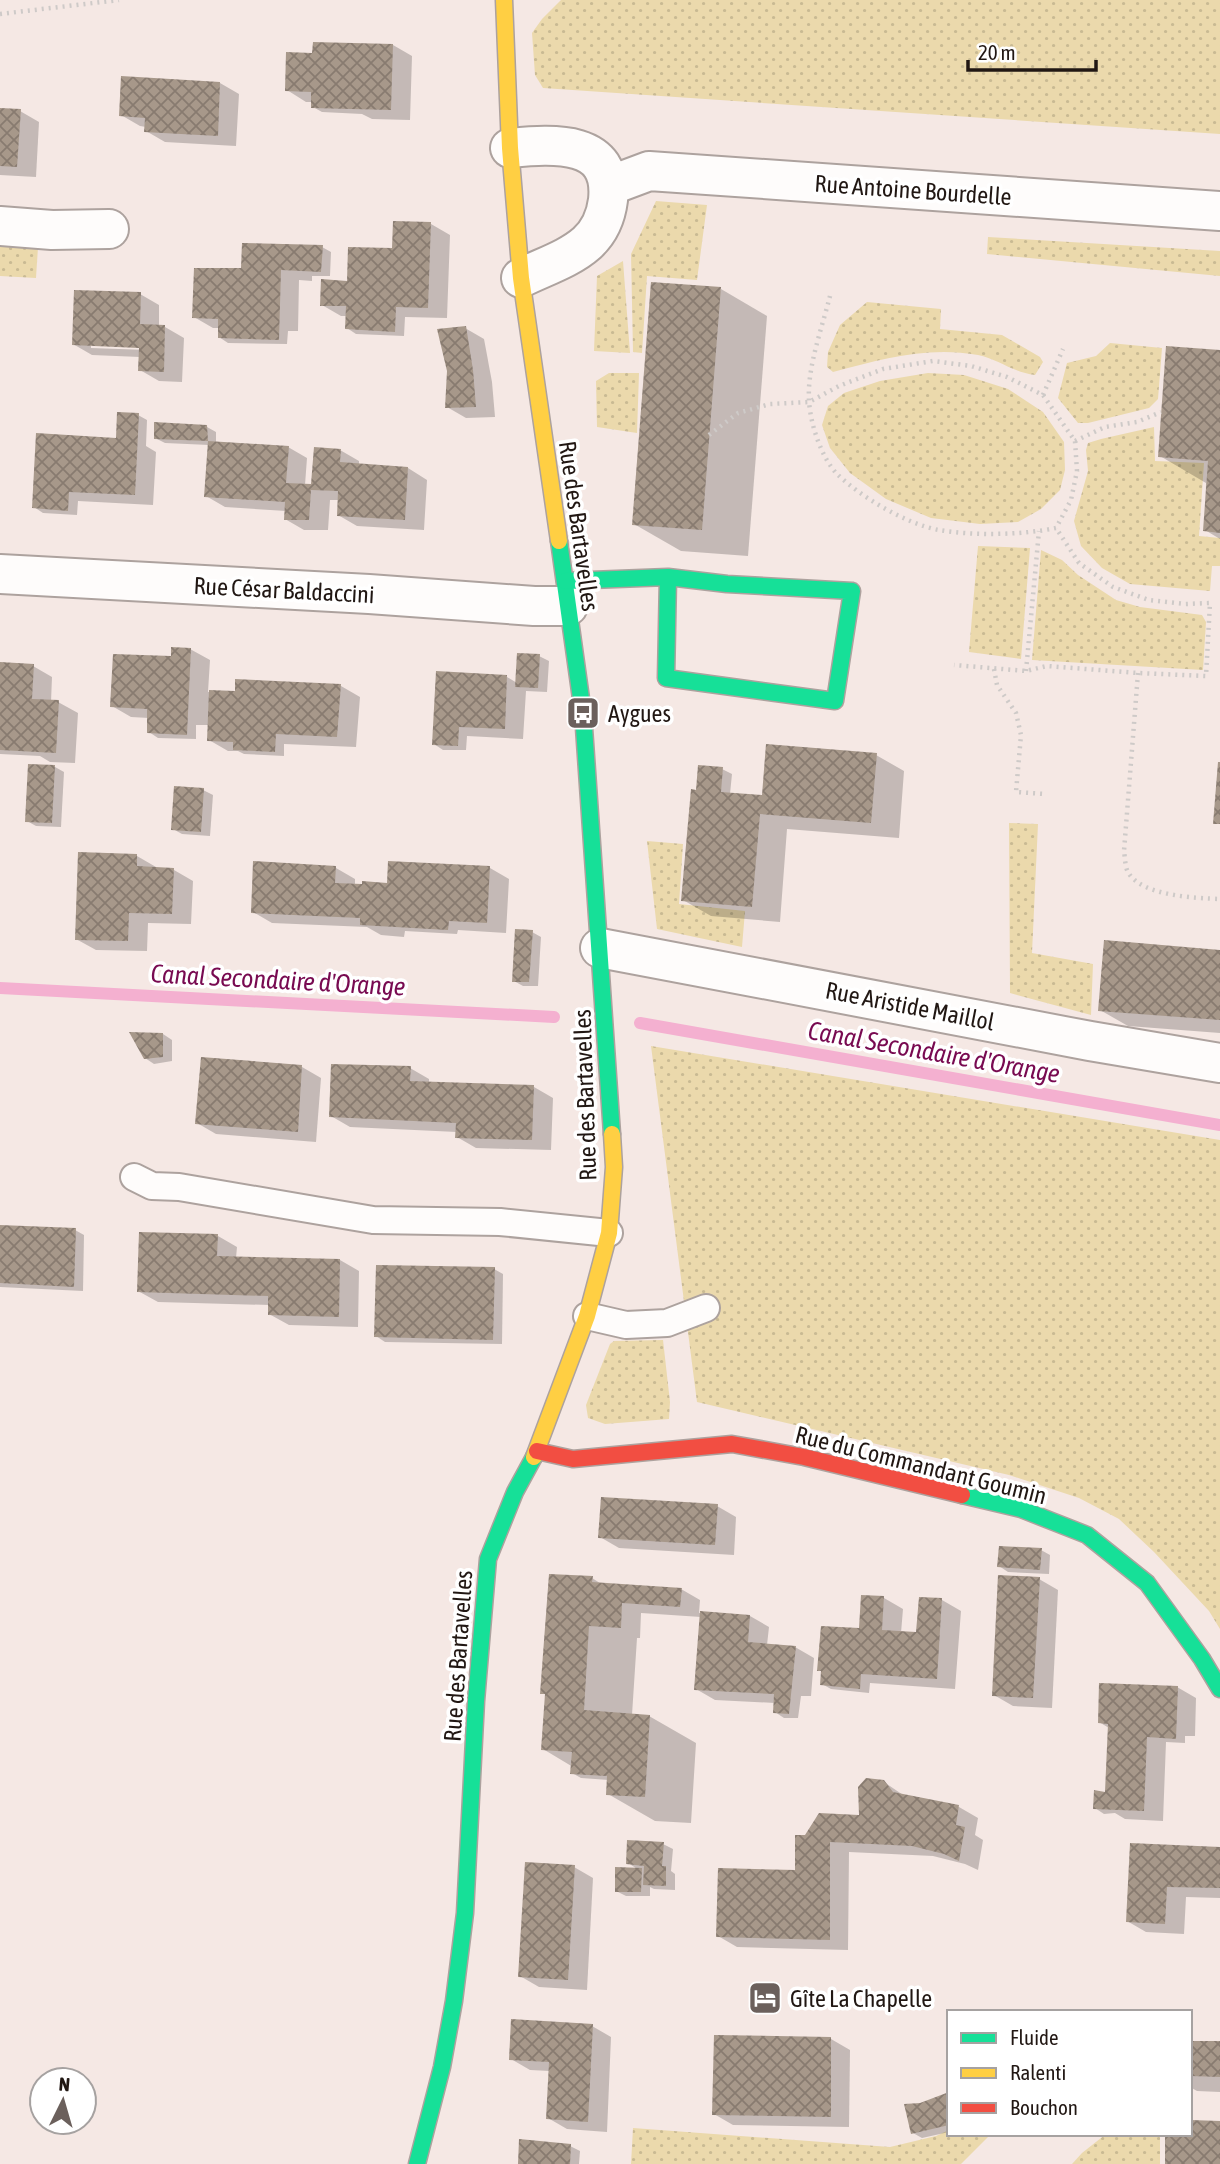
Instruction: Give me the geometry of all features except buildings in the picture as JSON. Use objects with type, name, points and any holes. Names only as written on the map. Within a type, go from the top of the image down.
[{"type":"street","name":"Rue des Bartavelles","points":[[416,2164],[444,2054],[466,1913],[476,1701],[488,1559],[515,1492],[537,1451],[587,1316],[609,1233],[614,1167],[583,713],[521,278],[510,148],[503,0]]},
{"type":"street","points":[[510,148],[576,148],[597,158],[606,171],[609,186],[608,205],[603,222],[589,241],[572,253],[521,278]]},
{"type":"street","name":"Rue Antoine Bourdelle","points":[[609,186],[649,171],[1220,211]]},
{"type":"street","points":[[0,226],[52,230],[109,229]]},
{"type":"street","name":"Rue César Baldaccini","points":[[0,574],[369,594],[534,606],[567,594]]},
{"type":"street","points":[[567,594],[668,577],[727,584],[852,591],[835,701],[666,678],[668,577]]},
{"type":"street","name":"Rue Aristide Maillol","points":[[600,948],[1220,1063]]},
{"type":"street","name":"Rue du Commandant Goumin","points":[[537,1451],[573,1459],[732,1444],[804,1457],[1021,1509],[1087,1535],[1147,1583],[1202,1659],[1220,1689]]},
{"type":"lane","points":[[134,1177],[152,1185],[179,1187],[373,1220],[499,1222],[609,1233]]},
{"type":"lane","points":[[587,1316],[626,1325],[667,1323],[706,1308]]},
{"type":"path","points":[[0,14],[119,0]]},
{"type":"path","points":[[830,296],[810,373],[808,401],[818,442],[836,473],[904,519],[939,530],[984,533],[1056,528]]},
{"type":"path","points":[[1043,395],[1063,349]]},
{"type":"path","points":[[709,435],[738,413],[770,404],[808,401],[883,369],[933,361],[971,366],[1007,377],[1043,395],[1075,441],[1077,471],[1071,500],[1056,528]]},
{"type":"path","points":[[1075,441],[1105,428],[1137,422],[1161,412]]},
{"type":"path","points":[[954,665],[1026,671],[1047,666],[1206,676],[1210,603],[1185,604],[1149,600],[1114,587],[1079,563],[1056,528]]},
{"type":"path","points":[[1026,671],[1040,531]]},
{"type":"path","points":[[994,669],[997,685],[1016,713],[1021,735],[1016,792],[1045,794]]},
{"type":"path","points":[[1138,673],[1124,851],[1127,871],[1137,882],[1159,893],[1220,899]]},
{"type":"shaded area","points":[[561,0],[1220,0],[1220,134],[543,88],[535,75],[532,33]]},
{"type":"shaded area","points":[[656,201],[707,205],[697,280],[647,276],[642,353],[633,352],[631,254]]},
{"type":"shaded area","points":[[988,237],[1220,251],[1220,276],[987,254]]},
{"type":"shaded area","points":[[0,245],[38,247],[36,278],[0,276]]},
{"type":"shaded area","points":[[623,261],[630,353],[594,351],[597,276]]},
{"type":"shaded area","points":[[867,302],[941,309],[940,329],[1002,335],[1040,357],[1043,362],[1035,375],[1020,372],[978,355],[941,352],[887,359],[833,372],[827,367],[828,352],[840,325]]},
{"type":"shaded area","points":[[1110,343],[1162,348],[1158,399],[1149,408],[1078,423],[1058,398],[1067,363],[1096,356]]},
{"type":"shaded area","points":[[609,373],[639,373],[637,433],[597,427],[596,381]]},
{"type":"shaded area","points":[[928,373],[964,375],[1008,389],[1043,412],[1064,442],[1065,470],[1060,490],[1041,509],[1018,522],[980,524],[931,518],[886,499],[850,473],[830,448],[822,425],[828,406],[844,393],[880,381]]},
{"type":"shaded area","points":[[1154,427],[1155,461],[1204,463],[1199,536],[1220,538],[1220,566],[1212,566],[1210,591],[1130,584],[1102,568],[1081,546],[1074,521],[1088,471],[1088,443]]},
{"type":"shaded area","points":[[978,546],[1030,548],[1021,659],[969,652]]},
{"type":"shaded area","points":[[1041,550],[1062,560],[1078,575],[1116,600],[1140,607],[1202,615],[1206,622],[1203,670],[1032,660]]},
{"type":"shaded area","points":[[1009,823],[1038,824],[1032,953],[1093,964],[1091,1015],[1010,993]]},
{"type":"shaded area","points":[[647,841],[683,844],[679,904],[745,911],[742,947],[657,929]]},
{"type":"shaded area","points":[[651,1046],[1220,1140],[1220,1629],[1209,1611],[1119,1519],[1079,1498],[1009,1475],[697,1402]]},
{"type":"shaded area","points":[[663,1340],[670,1402],[669,1419],[605,1424],[588,1418],[586,1405],[610,1344],[614,1341]]},
{"type":"shaded area","points":[[633,2128],[890,2147],[947,2131],[947,2136],[989,2136],[961,2164],[631,2164]]},
{"type":"shaded area","points":[[1103,2136],[1160,2136],[1160,2164],[1072,2164]]},
{"type":"waterway","name":"Canal Secondaire d'Orange","points":[[0,988],[554,1017]]},
{"type":"waterway","name":"Canal Secondaire d'Orange","points":[[640,1023],[1220,1125]]},
{"type":"traffic: fast","points":[[559,541],[583,713],[612,1134]]},
{"type":"traffic: fast","points":[[565,581],[668,577],[666,678],[835,701],[852,591],[727,584],[668,577]]},
{"type":"traffic: fast","points":[[417,2164],[442,2067],[454,2001],[465,1913],[476,1701],[488,1559],[515,1492],[534,1457]]},
{"type":"traffic: fast","points":[[962,1495],[1021,1509],[1087,1535],[1147,1583],[1202,1659],[1220,1689]]},
{"type":"traffic: slow","points":[[504,0],[510,148],[521,278],[559,541]]},
{"type":"traffic: slow","points":[[534,1457],[587,1316],[609,1233],[614,1167],[612,1134]]},
{"type":"traffic: jam","points":[[537,1451],[573,1459],[732,1444],[804,1457],[962,1495]]},
{"type":"place","name":"Aygues","points":[[583,713]]},
{"type":"place","name":"Gîte La Chapelle","points":[[765,1998]]}]
